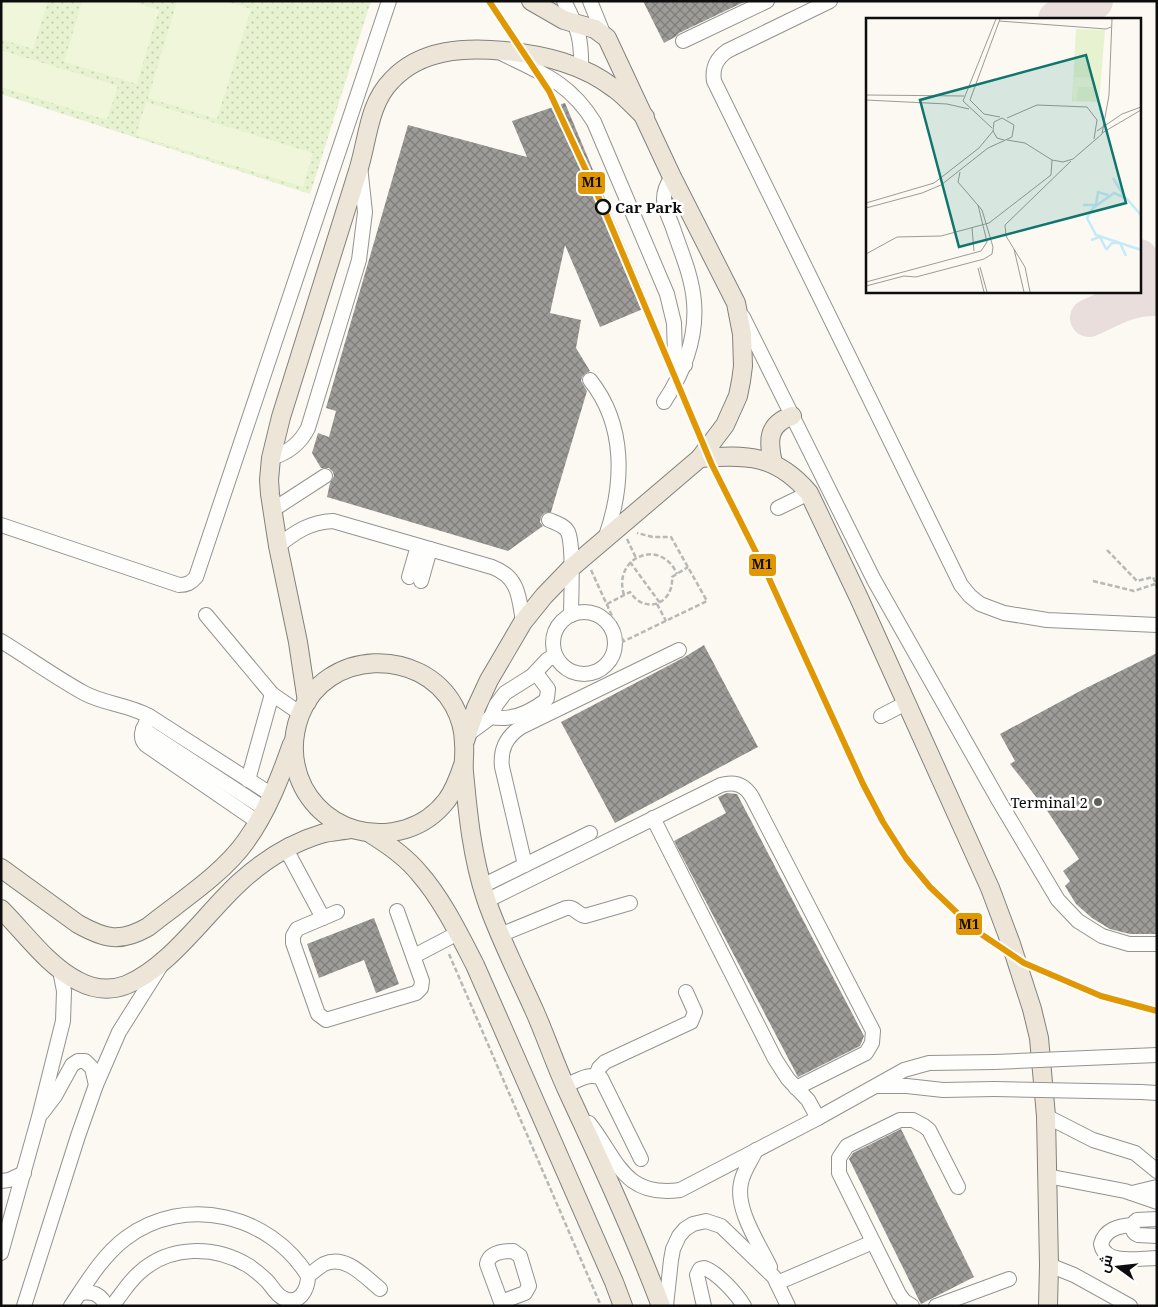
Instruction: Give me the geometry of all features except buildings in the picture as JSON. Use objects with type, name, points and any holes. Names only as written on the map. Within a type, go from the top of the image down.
[{"type":"main road","points":[[371,834],[392,833],[412,827],[430,817],[446,802],[456,784],[463,764],[466,739],[476,708],[489,680],[523,622],[544,596],[571,568],[613,540],[700,458],[725,424],[732,411],[741,381],[743,366],[742,334],[736,303],[672,177],[607,38],[595,29],[554,15],[531,1]]},
{"type":"main road","points":[[304,708],[298,642],[271,511],[269,480],[271,458],[281,417],[360,165],[372,112],[381,94],[391,80],[404,68],[420,59],[441,52],[495,50],[547,57],[581,70],[614,88],[645,117]]},
{"type":"main road","points":[[773,463],[769,446],[771,432],[780,422],[792,416]]},
{"type":"main road","points":[[700,458],[758,458],[773,463],[787,471],[809,493],[859,598],[990,888],[1011,944],[1032,1009],[1039,1038],[1046,1116],[1048,1306]]},
{"type":"main road","points":[[1,868],[78,924],[102,935],[121,938],[148,927],[214,874],[246,842],[265,809],[304,708],[319,687],[335,675],[353,666],[372,662],[391,663],[410,668],[428,677],[442,690],[454,706],[466,739]]},
{"type":"main road","points":[[294,736],[294,760],[301,783],[313,803],[330,819],[351,829],[371,834],[390,845],[419,873],[434,893],[451,937],[475,965],[623,1306]]},
{"type":"main road","points":[[463,764],[472,844],[484,894],[500,935],[620,1206],[660,1306]]},
{"type":"main road","points":[[1,909],[60,971],[94,988],[110,989],[125,985],[164,961],[241,882],[286,849],[303,840],[351,829]]},
{"type":"street","points":[[1,525],[179,584],[186,585],[192,583],[196,577],[389,1]]},
{"type":"street","points":[[564,1],[575,23],[581,43],[581,70]]},
{"type":"street","points":[[590,1],[603,34]]},
{"type":"street","points":[[683,41],[767,1]]},
{"type":"street","points":[[830,1],[727,51],[714,67],[714,81],[961,585],[980,604],[1004,613],[1047,620],[1157,625]]},
{"type":"street","points":[[495,50],[564,86],[586,108],[594,122],[666,294],[674,323],[676,354],[685,365]]},
{"type":"street","points":[[271,458],[288,452],[295,446],[308,428],[359,260],[365,212],[360,165]]},
{"type":"street","points":[[664,402],[676,384],[685,365],[694,323],[694,301],[690,280],[665,206],[665,191],[672,177]]},
{"type":"street","points":[[736,303],[874,580],[994,792],[1058,900],[1078,920],[1102,936],[1129,944],[1157,944]]},
{"type":"street","points":[[590,380],[607,405],[617,442],[619,461],[613,540]]},
{"type":"street","points":[[271,511],[325,476]]},
{"type":"street","points":[[778,508],[809,493]]},
{"type":"street","points":[[549,520],[562,526],[568,532],[571,568],[571,615]]},
{"type":"street","points":[[278,546],[307,526],[324,521],[333,521],[492,567],[504,573],[513,582],[518,593],[523,622]]},
{"type":"street","points":[[415,579],[424,547]]},
{"type":"street","points":[[585,612],[604,620],[619,644],[605,666],[585,674],[570,671],[564,666],[555,654],[553,639],[559,625],[571,615],[585,612]]},
{"type":"street","points":[[206,615],[272,694],[304,708]]},
{"type":"street","points":[[1,641],[84,693],[127,706],[149,716],[248,780],[265,809]]},
{"type":"street","points":[[524,865],[502,767],[501,758],[507,740],[521,727],[679,650]]},
{"type":"street","points":[[466,739],[491,717],[496,705],[506,693],[536,673],[555,654]]},
{"type":"street","points":[[491,717],[518,716],[545,701],[548,689],[536,673]]},
{"type":"street","points":[[248,780],[272,694]]},
{"type":"street","points":[[881,716],[906,703]]},
{"type":"street","points":[[149,716],[143,729],[265,809]]},
{"type":"street","points":[[484,894],[727,784],[739,785],[744,788],[752,797],[873,1031],[872,1043],[866,1053],[796,1088]]},
{"type":"street","points":[[653,818],[774,1059],[796,1088],[808,1100],[818,1118]]},
{"type":"street","points":[[484,894],[524,865],[590,833]]},
{"type":"street","points":[[286,849],[323,918]]},
{"type":"street","points":[[500,935],[566,908],[572,908],[585,916],[630,903]]},
{"type":"street","points":[[337,912],[297,929],[292,940],[318,1014],[322,1019],[330,1020],[419,991],[422,988],[422,981],[414,956],[397,911]]},
{"type":"street","points":[[414,956],[451,937]]},
{"type":"street","points":[[24,1306],[78,1136],[96,1086],[119,1032],[164,961]]},
{"type":"street","points":[[2,1244],[24,1173],[63,1021],[64,990],[60,971]]},
{"type":"street","points":[[596,1076],[599,1068],[605,1062],[691,1022],[695,1012],[686,992]]},
{"type":"street","points":[[578,1112],[594,1129],[624,1174],[638,1184],[653,1190],[666,1192],[680,1190],[818,1118],[892,1076],[917,1066],[945,1062],[995,1062],[1157,1055]]},
{"type":"street","points":[[39,1117],[56,1096],[72,1065],[78,1061],[85,1061],[90,1065],[96,1086]]},
{"type":"street","points":[[566,1086],[586,1077],[596,1076],[604,1082],[641,1160]]},
{"type":"street","points":[[876,1086],[907,1086],[943,1090],[994,1089],[1157,1093]]},
{"type":"street","points":[[1046,1116],[1093,1140],[1135,1153],[1157,1171]]},
{"type":"street","points":[[912,1306],[899,1294],[873,1242],[839,1173],[839,1158],[847,1146],[900,1120],[913,1120],[929,1130],[958,1187]]},
{"type":"street","points":[[756,1150],[741,1183],[741,1203],[743,1211],[788,1306]]},
{"type":"street","points":[[1,1181],[9,1180],[24,1173]]},
{"type":"street","points":[[1046,1176],[1100,1185],[1157,1202]]},
{"type":"street","points":[[1132,1193],[1157,1187]]},
{"type":"street","points":[[71,1306],[106,1256],[126,1238],[146,1226],[185,1215],[215,1214],[230,1217],[258,1228],[287,1250],[308,1276],[307,1301],[284,1299],[259,1274],[240,1261],[219,1253],[196,1250],[170,1254],[148,1265],[132,1280],[112,1306]]},
{"type":"street","points":[[1157,1220],[1137,1220],[1132,1225],[1117,1227],[1105,1235],[1101,1244],[1105,1253],[1109,1256],[1119,1258],[1157,1258]]},
{"type":"street","points":[[666,1306],[673,1249],[679,1236],[685,1229],[700,1222],[706,1221],[721,1226],[776,1280]]},
{"type":"street","points":[[1132,1225],[1132,1229],[1136,1234],[1157,1236]]},
{"type":"street","points":[[776,1280],[873,1242]]},
{"type":"street","points":[[308,1276],[326,1264],[340,1262],[355,1268],[380,1289]]},
{"type":"street","points":[[1049,1266],[1074,1275],[1130,1306]]},
{"type":"street","points":[[704,1306],[696,1275],[700,1269],[704,1268],[735,1293],[744,1306]]},
{"type":"street","points":[[936,1306],[1009,1280]]},
{"type":"street","points":[[80,1293],[93,1292],[98,1295],[106,1306]]},
{"type":"path","points":[[591,570],[606,604],[619,644],[707,601],[671,537],[653,537],[632,532]]},
{"type":"path","points":[[613,540],[626,537],[636,558]]},
{"type":"path","points":[[1093,581],[1134,591],[1156,586],[1153,577],[1137,581],[1107,550]]},
{"type":"path","points":[[624,596],[621,588],[622,574],[630,562],[643,555],[657,555],[670,562],[678,574]]},
{"type":"path","points":[[630,562],[658,603],[666,621]]},
{"type":"path","points":[[606,604],[630,592],[637,601],[643,604],[658,603],[668,595],[671,589],[672,577],[688,567]]},
{"type":"path","points":[[451,937],[601,1306]]},
{"type":"green space","points":[[1,1],[371,1],[310,194],[1,94]]},
{"type":"green space","points":[[1,1],[48,1],[33,49],[1,39]]},
{"type":"green space","points":[[82,1],[130,1],[159,10],[137,84],[64,62]]},
{"type":"green space","points":[[177,1],[225,1],[251,9],[217,119],[148,98]]},
{"type":"green space","points":[[1,50],[118,86],[107,120],[1,87]]},
{"type":"green space","points":[[146,102],[313,153],[303,187],[136,135]]},
{"type":"taxiway","points":[[1059,18],[1094,1]]},
{"type":"taxiway","points":[[1140,259],[1157,283]]},
{"type":"taxiway","points":[[1089,318],[1130,300],[1157,297]]},
{"type":"transit line","name":"M1","points":[[489,1],[549,91],[604,209],[712,465],[767,574],[863,784],[883,822],[906,858],[930,887],[975,930],[1024,963],[1101,996],[1157,1011]]},
{"type":"place","name":"Car Park","points":[[603,207]]},
{"type":"place","name":"Terminal 2","points":[[1098,802]]}]
